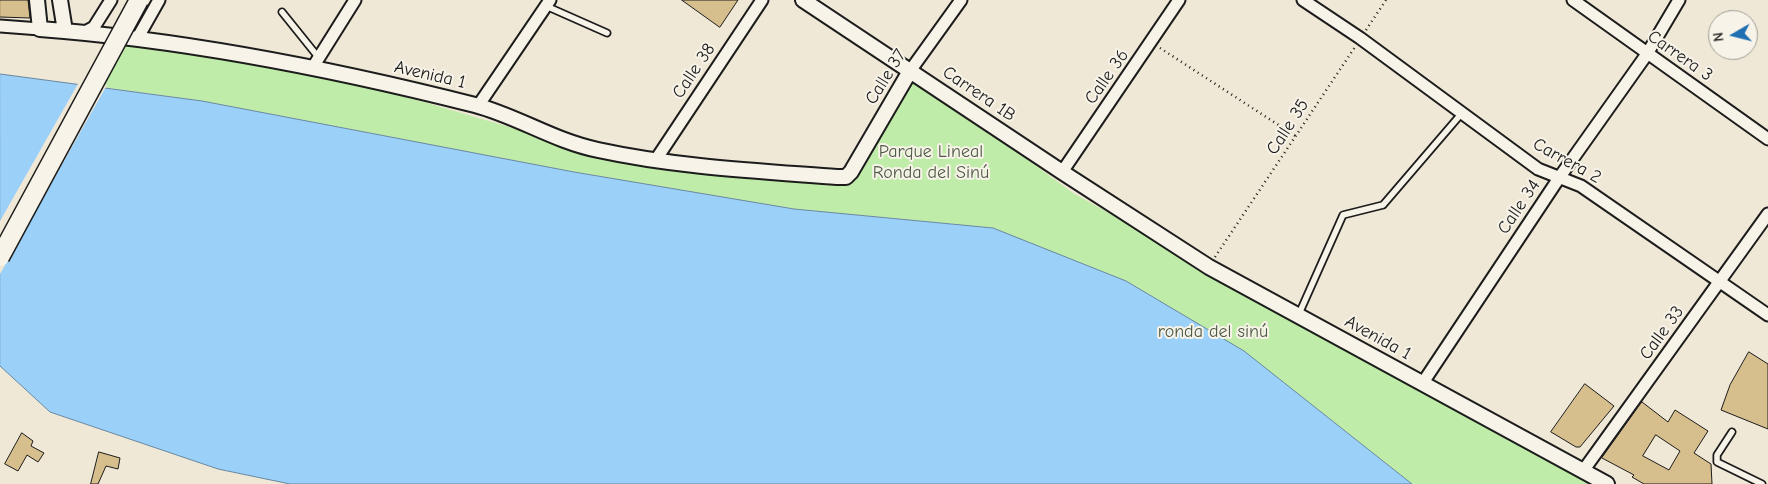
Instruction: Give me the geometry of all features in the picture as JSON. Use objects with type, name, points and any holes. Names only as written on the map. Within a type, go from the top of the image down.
[{"type":"main road","points":[[0,258],[151,2]]},
{"type":"street","points":[[37,0],[40,29]]},
{"type":"street","points":[[60,0],[64,30]]},
{"type":"street","points":[[83,33],[94,27],[110,0]]},
{"type":"street","points":[[130,0],[133,4],[143,7],[151,2]]},
{"type":"street","points":[[316,62],[355,0]]},
{"type":"street","name":"Calle 38","points":[[655,161],[762,0]]},
{"type":"street","name":"Carrera 1B","points":[[803,0],[1062,172],[1134,217]]},
{"type":"street","name":"Calle 37","points":[[846,177],[852,172],[910,71],[961,0]]},
{"type":"street","name":"Calle 36","points":[[1062,172],[1179,0]]},
{"type":"street","name":"Carrera 2","points":[[1303,0],[1360,38],[1538,170],[1581,186],[1768,315]]},
{"type":"street","name":"Carrera 3","points":[[1573,0],[1768,140]]},
{"type":"street","name":"Calle 34","points":[[1422,384],[1559,178],[1647,54],[1679,0]]},
{"type":"street","points":[[137,39],[151,2]]},
{"type":"street","points":[[478,106],[548,3]]},
{"type":"street","name":"Avenida 1","points":[[0,26],[64,30],[316,62],[478,106],[556,138],[596,150],[655,161],[846,177]]},
{"type":"street","name":"Calle 33","points":[[1583,472],[1768,214]]},
{"type":"street","name":"Avenida 1","points":[[1134,217],[1209,267],[1607,484]]},
{"type":"lane","points":[[548,3],[607,33]]},
{"type":"lane","points":[[282,12],[316,62]]},
{"type":"lane","points":[[1298,316],[1343,215],[1383,205],[1462,113]]},
{"type":"lane","points":[[1732,432],[1717,455],[1717,462],[1762,484]]},
{"type":"path","name":"Calle 35","points":[[1209,267],[1297,137],[1386,0]]},
{"type":"path","points":[[1152,42],[1297,137]]},
{"type":"green space","name":"Parque Lineal Ronda del Sinú","points":[[119,44],[314,70],[578,147],[845,180],[911,74],[1073,193],[1421,386],[1605,484],[1412,484],[1312,405],[993,228],[794,209],[574,172],[202,101],[94,86]]},
{"type":"water","points":[[0,74],[202,101],[574,172],[794,209],[993,228],[1126,281],[1244,351],[1412,484],[290,484],[218,469],[50,412],[0,366]]},
{"type":"pier","points":[[79,82],[107,85],[0,274],[0,221]]},
{"type":"building","points":[[0,0],[28,0],[30,18],[0,17]]},
{"type":"building","points":[[682,0],[738,0],[720,27]]},
{"type":"building","points":[[1749,352],[1768,364],[1768,429],[1721,410],[1730,385]]},
{"type":"building","points":[[1585,384],[1614,406],[1580,447],[1576,447],[1551,432]]},
{"type":"building","points":[[1642,402],[1668,422],[1675,410],[1708,431],[1694,453],[1711,464],[1712,484],[1644,484],[1632,477],[1634,475],[1602,458]],"holes":[[[1656,435],[1680,451],[1669,470],[1643,456]]]},
{"type":"building","points":[[22,433],[33,441],[31,446],[44,453],[38,462],[27,455],[18,471],[5,464]]},
{"type":"building","points":[[99,452],[120,458],[118,469],[106,466],[98,484],[91,484]]},
{"type":"park label","name":"ronda del sinú","points":[[1213,332]]}]
